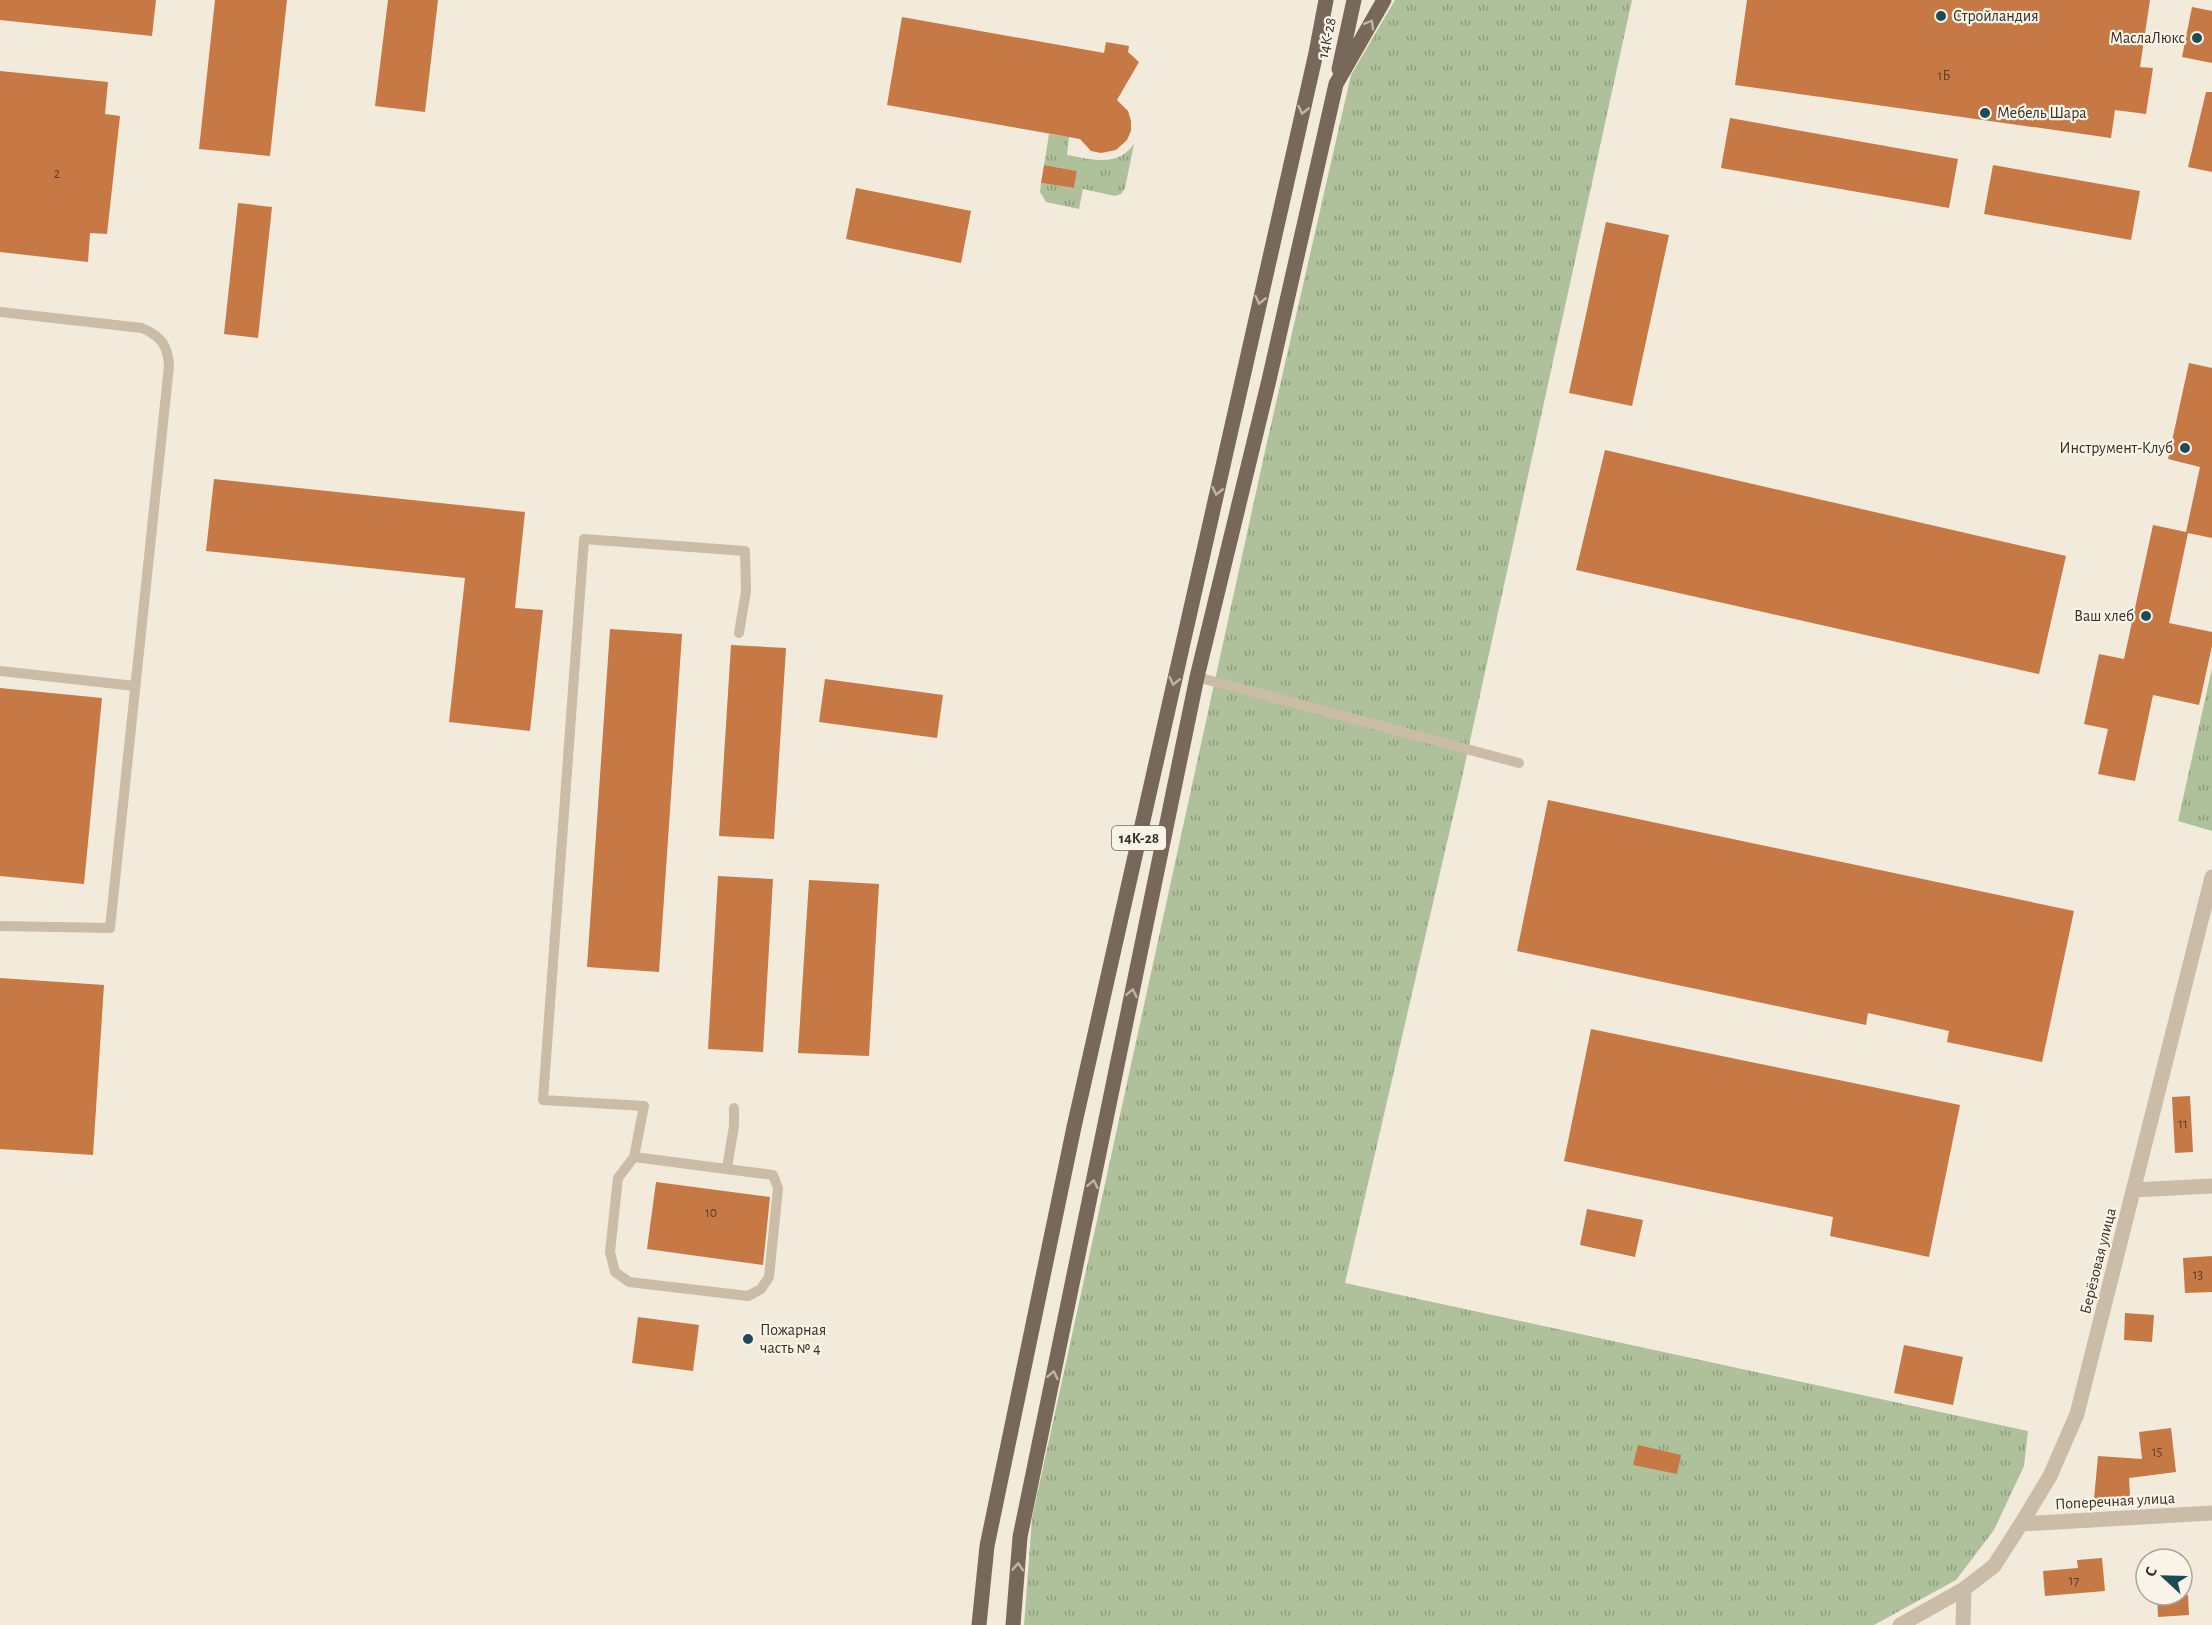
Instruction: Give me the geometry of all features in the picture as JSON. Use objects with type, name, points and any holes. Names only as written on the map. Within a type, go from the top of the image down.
[{"type":"main road","points":[[1316,53],[1321,0]]},
{"type":"main road","name":"14К-28","points":[[979,1625],[987,1546],[1074,1127],[1316,53],[1326,0]]},
{"type":"main road","name":"14К-28","points":[[1013,1625],[1020,1537],[1197,677],[1269,380],[1354,0]]},
{"type":"main road","points":[[1336,84],[1384,0]]},
{"type":"street","name":"Берёзовая улица","points":[[1900,1625],[1964,1589],[1994,1566],[2050,1476],[2077,1414],[2212,877]]},
{"type":"street","points":[[2134,1190],[2212,1186]]},
{"type":"street","name":"Поперечная улица","points":[[2021,1524],[2212,1513]]},
{"type":"street","points":[[1963,1625],[1964,1589]]},
{"type":"lane","points":[[0,312],[142,328],[154,333],[163,341],[168,352],[169,366],[110,928],[0,926]]},
{"type":"lane","points":[[634,1157],[773,1175],[778,1188],[769,1277],[761,1289],[748,1296],[629,1282],[615,1272],[610,1252],[618,1178],[634,1157],[644,1106],[543,1100],[584,539],[745,551],[746,591],[739,633]]},
{"type":"lane","points":[[0,671],[135,687]]},
{"type":"lane","points":[[1197,677],[1519,763]]},
{"type":"lane","points":[[727,1168],[734,1126],[734,1108]]},
{"type":"green space","points":[[1395,0],[1632,0],[1461,782],[1345,1283],[2028,1431],[2024,1466],[1994,1530],[1956,1580],[1874,1625],[1024,1625],[1032,1518],[1265,451],[1351,75]]},
{"type":"green space","points":[[1049,134],[1069,137],[1067,155],[1094,160],[1120,156],[1134,144],[1125,188],[1121,194],[1115,196],[1083,189],[1079,209],[1046,202],[1040,192],[1041,183],[1074,188],[1077,171],[1044,165]]},
{"type":"green space","points":[[2212,668],[2212,831],[2178,821]]},
{"type":"building","points":[[0,0],[156,0],[152,36],[0,20]]},
{"type":"building","points":[[215,0],[287,0],[270,156],[199,149]]},
{"type":"building","points":[[388,0],[438,0],[425,112],[375,106]]},
{"type":"building","points":[[1747,0],[2150,0],[2140,67],[2153,68],[2146,114],[2115,110],[2111,138],[1735,85]]},
{"type":"building","name":"МаслаЛюкс","points":[[2192,7],[2212,11],[2212,63],[2182,57]]},
{"type":"building","points":[[902,17],[1104,53],[1106,42],[1129,46],[1128,52],[1139,62],[1117,100],[1128,111],[1131,121],[1131,131],[1127,140],[1116,150],[1101,153],[1091,151],[1080,139],[887,105]]},
{"type":"building","points":[[0,71],[108,82],[105,114],[120,116],[107,234],[90,233],[88,262],[0,252]]},
{"type":"building","points":[[2206,92],[2212,92],[2212,172],[2188,167]]},
{"type":"building","points":[[1730,118],[1958,159],[1949,208],[1721,168]]},
{"type":"building","points":[[1044,165],[1077,171],[1074,188],[1041,183]]},
{"type":"building","points":[[1993,165],[2140,191],[2131,240],[1984,214]]},
{"type":"building","points":[[856,188],[971,211],[961,263],[846,239]]},
{"type":"building","points":[[238,203],[272,207],[258,338],[224,334]]},
{"type":"building","points":[[1606,222],[1669,235],[1632,406],[1569,393]]},
{"type":"building","points":[[2189,363],[2212,368],[2212,538],[2188,533],[2169,623],[2212,632],[2212,646],[2199,705],[2153,695],[2135,781],[2098,774],[2108,729],[2084,724],[2099,654],[2124,659],[2153,525],[2186,532],[2200,467],[2168,459]]},
{"type":"building","points":[[1605,450],[2066,556],[2039,674],[1576,570]]},
{"type":"building","points":[[214,479],[525,512],[515,608],[543,610],[530,731],[449,722],[465,578],[206,551]]},
{"type":"building","points":[[610,629],[682,634],[659,972],[587,967]]},
{"type":"building","points":[[731,645],[786,648],[774,839],[719,836]]},
{"type":"building","points":[[825,679],[943,695],[937,738],[819,722]]},
{"type":"building","points":[[0,688],[102,698],[84,884],[0,876]]},
{"type":"building","points":[[1548,800],[2074,911],[2042,1062],[1947,1042],[1949,1031],[1868,1013],[1866,1025],[1517,951]]},
{"type":"building","points":[[718,876],[773,879],[763,1052],[708,1049]]},
{"type":"building","points":[[809,880],[879,884],[869,1056],[798,1053]]},
{"type":"building","points":[[0,978],[104,985],[93,1155],[0,1149]]},
{"type":"building","points":[[1591,1029],[1960,1105],[1929,1257],[1830,1236],[1833,1217],[1564,1161]]},
{"type":"building","points":[[2190,1096],[2193,1152],[2175,1153],[2172,1097]]},
{"type":"building","points":[[656,1182],[770,1197],[763,1265],[647,1249]]},
{"type":"building","points":[[1587,1209],[1643,1220],[1635,1257],[1580,1245]]},
{"type":"building","points":[[2212,1256],[2212,1292],[2185,1293],[2183,1258]]},
{"type":"building","points":[[2125,1313],[2154,1315],[2152,1342],[2124,1340]]},
{"type":"building","points":[[638,1317],[699,1325],[693,1371],[632,1363]]},
{"type":"building","points":[[1904,1345],[1963,1357],[1953,1405],[1894,1393]]},
{"type":"building","points":[[2171,1428],[2176,1472],[2129,1478],[2130,1496],[2094,1499],[2098,1456],[2142,1459],[2139,1432]]},
{"type":"building","points":[[1638,1445],[1681,1455],[1677,1474],[1633,1465]]},
{"type":"building","points":[[2102,1558],[2105,1591],[2045,1596],[2043,1571],[2078,1568],[2077,1560]]},
{"type":"building","points":[[2158,1607],[2189,1607],[2189,1615],[2158,1617]]},
{"type":"place","name":"Стройландия","points":[[1941,16]]},
{"type":"place","name":"МаслаЛюкс","points":[[2197,38]]},
{"type":"place","name":"Мебель Шара","points":[[1985,113]]},
{"type":"place","name":"Инструмент-Клуб","points":[[2185,448]]},
{"type":"place","name":"Ваш хлеб","points":[[2146,616]]},
{"type":"place","name":"Пожарная часть № 4","points":[[748,1339]]}]
